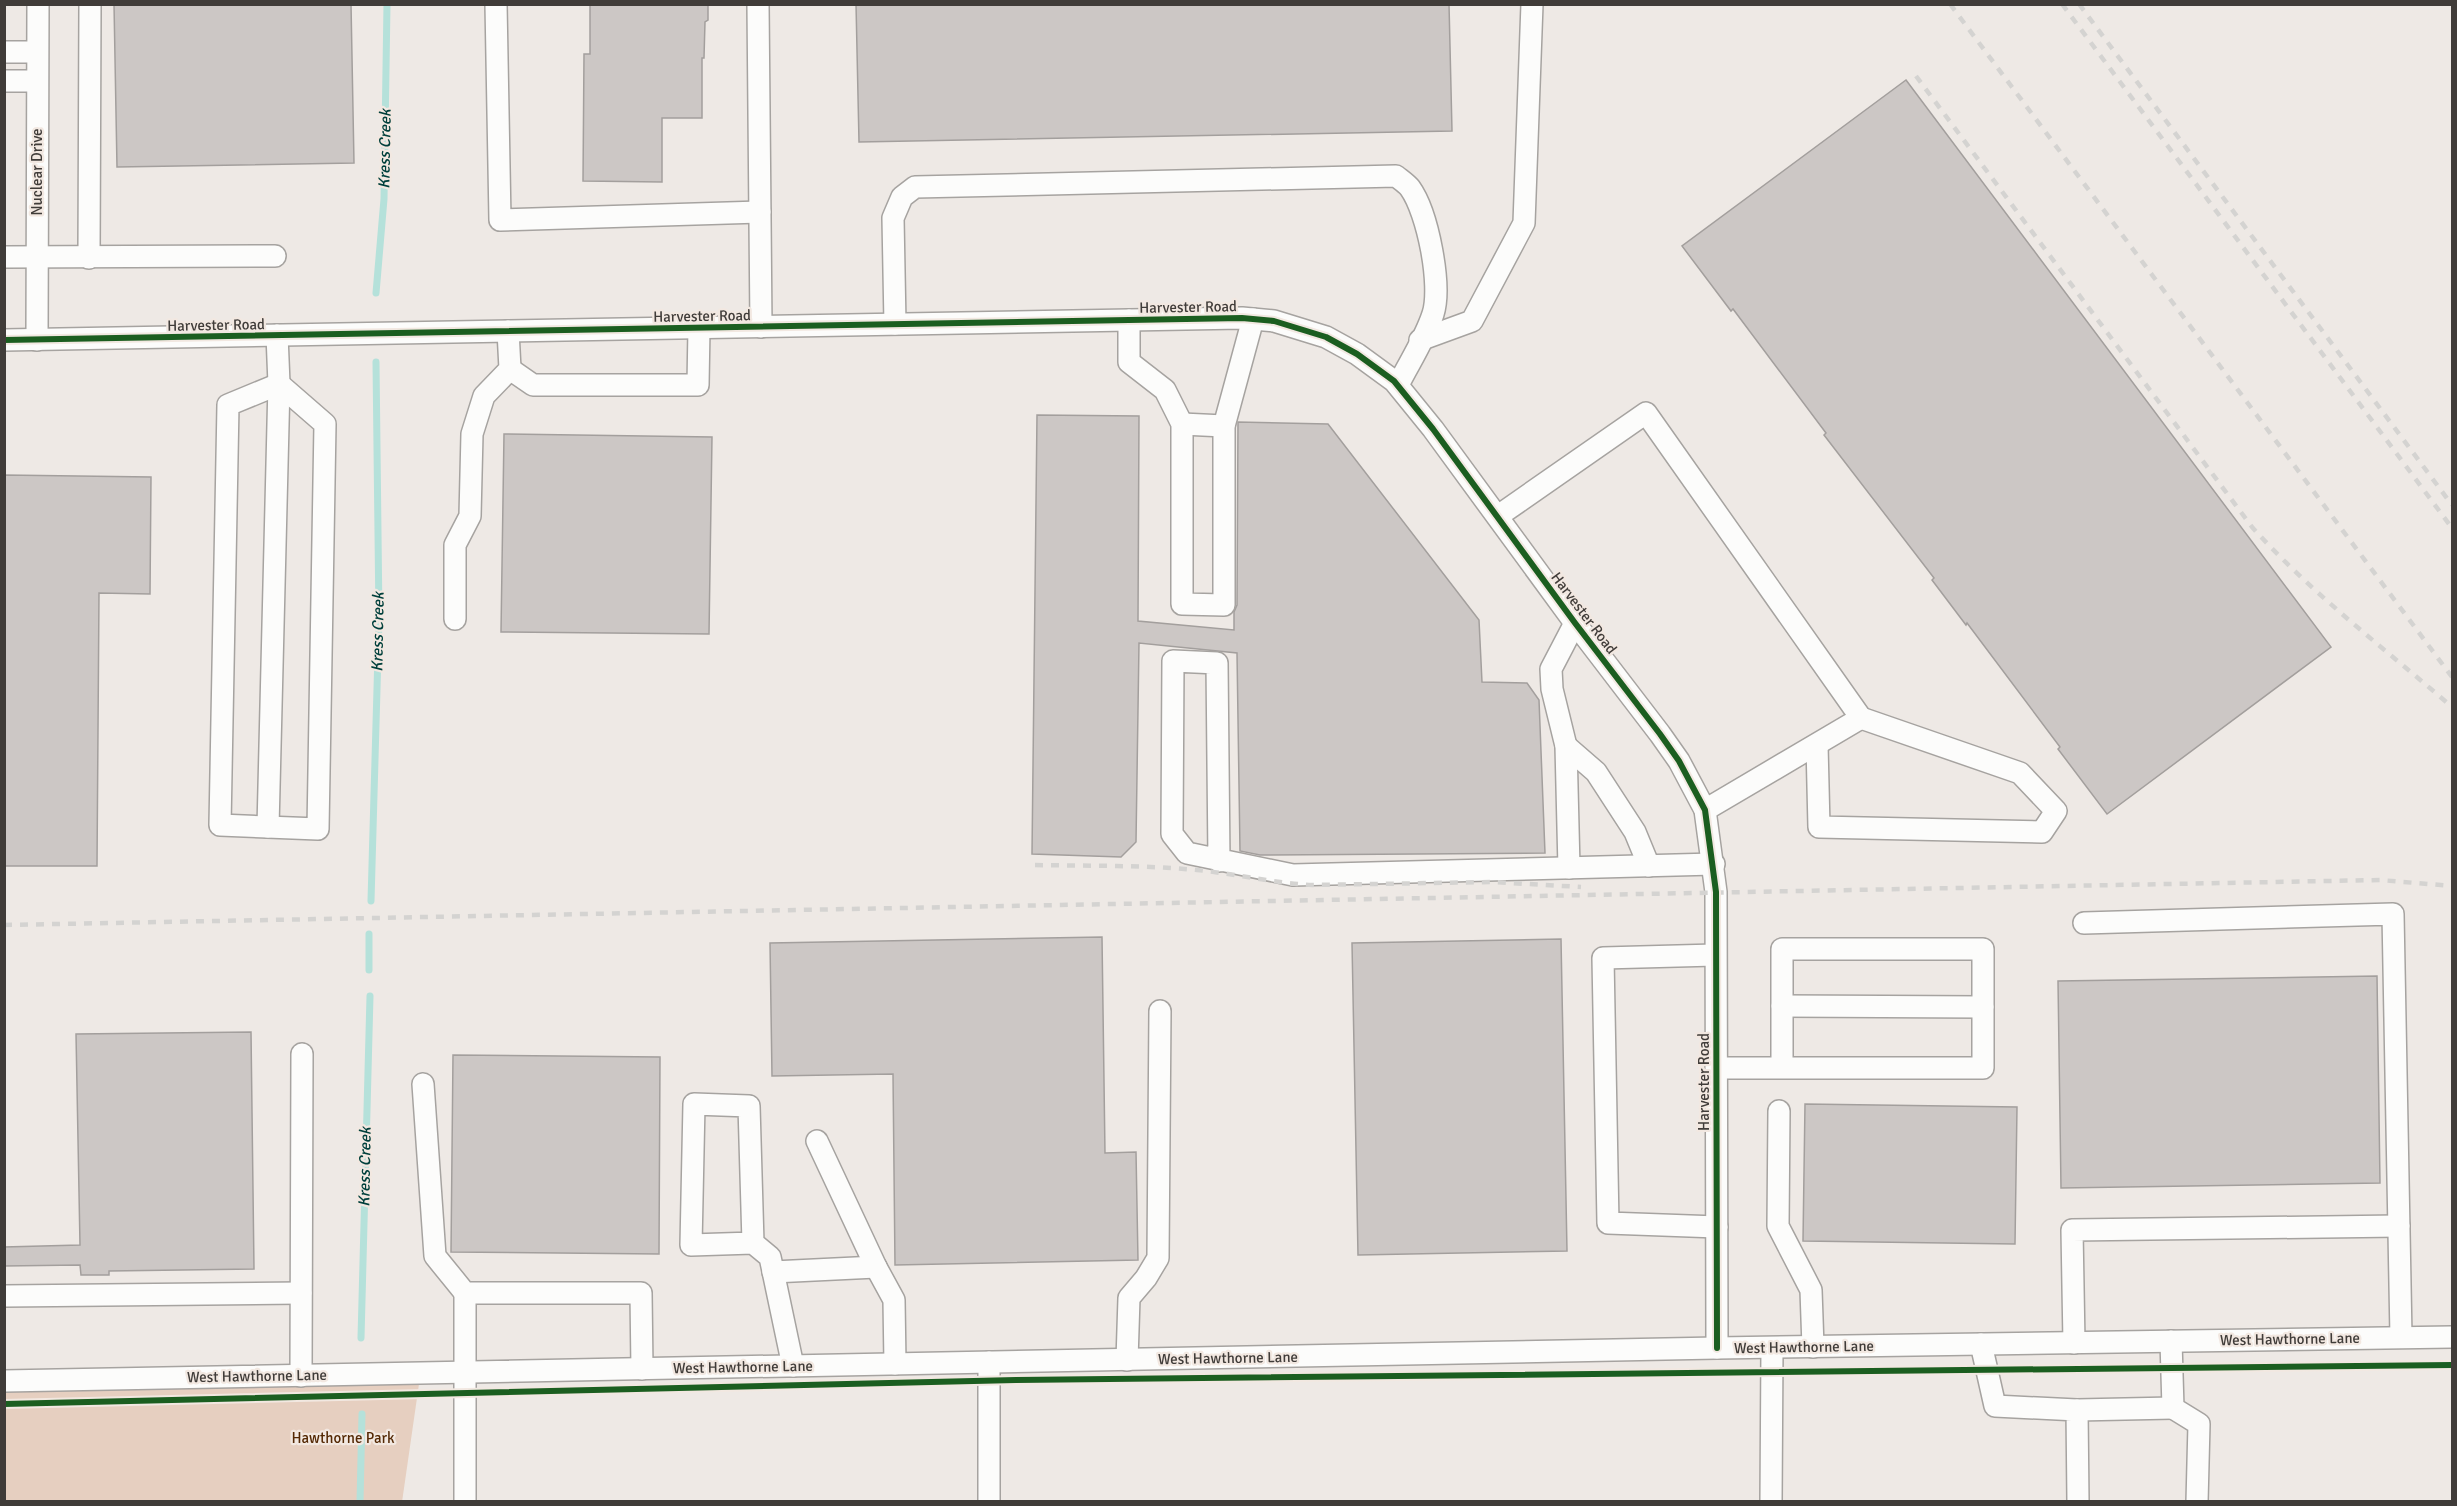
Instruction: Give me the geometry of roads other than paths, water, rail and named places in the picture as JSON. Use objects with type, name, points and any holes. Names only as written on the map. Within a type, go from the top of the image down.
[{"type":"street","name":"Nuclear Drive","points":[[37,340],[38,4]]},
{"type":"street","points":[[89,258],[90,4]]},
{"type":"street","points":[[496,4],[500,220],[760,212]]},
{"type":"street","points":[[758,4],[761,327]]},
{"type":"street","points":[[1420,340],[1472,321],[1524,223],[1532,4]]},
{"type":"street","points":[[4,52],[37,52]]},
{"type":"street","points":[[4,81],[37,81]]},
{"type":"street","points":[[895,324],[892,218],[902,197],[915,187],[1396,176],[1410,188],[1432,243],[1433,313],[1398,385]]},
{"type":"street","points":[[4,257],[275,256]]},
{"type":"street","points":[[1129,320],[1129,362],[1165,390],[1182,424],[1182,604],[1224,605],[1224,426],[1253,319]]},
{"type":"street","name":"Harvester Road","points":[[4,340],[1253,319],[1294,326],[1326,337],[1357,354],[1398,385],[1498,516],[1575,623],[1660,734],[1679,761],[1705,810],[1716,892],[1717,1348]]},
{"type":"street","points":[[510,369],[533,385],[698,385],[699,328]]},
{"type":"street","points":[[455,620],[455,545],[470,516],[472,434],[484,396],[510,369],[508,331]]},
{"type":"street","points":[[268,827],[279,384],[277,335]]},
{"type":"street","points":[[279,384],[325,424],[318,829],[220,825],[228,405],[279,384]]},
{"type":"street","points":[[1498,516],[1646,413],[1861,718],[2020,773],[2056,811],[2042,832],[1819,827],[1817,745]]},
{"type":"street","points":[[1182,424],[1224,426]]},
{"type":"street","points":[[1569,868],[1566,746],[1552,689],[1551,669],[1575,623]]},
{"type":"street","points":[[1219,861],[1217,663],[1173,661],[1172,834],[1187,852],[1219,861],[1293,875],[1714,864]]},
{"type":"street","points":[[1705,810],[1861,718]]},
{"type":"street","points":[[1566,746],[1596,772],[1635,832],[1649,866]]},
{"type":"street","points":[[2084,923],[2393,914],[2401,1338]]},
{"type":"street","points":[[1716,1068],[1782,1068],[1983,1068],[1983,949],[1782,949],[1782,1068]]},
{"type":"street","points":[[1715,955],[1602,958],[1608,1223],[1717,1227]]},
{"type":"street","points":[[1782,1006],[1983,1007]]},
{"type":"street","points":[[1127,1360],[1129,1298],[1146,1278],[1158,1258],[1160,1011]]},
{"type":"street","points":[[301,1376],[302,1054]]},
{"type":"street","points":[[423,1084],[435,1256],[465,1293],[465,1502]]},
{"type":"street","points":[[753,1243],[749,1106],[694,1104],[691,1245],[753,1243],[770,1257],[793,1366]]},
{"type":"street","points":[[1779,1110],[1778,1226],[1811,1290],[1813,1347]]},
{"type":"street","points":[[817,1141],[876,1267],[894,1300],[896,1364]]},
{"type":"street","points":[[2074,1343],[2072,1230],[2399,1226]]},
{"type":"street","points":[[773,1272],[876,1267]]},
{"type":"street","points":[[4,1296],[301,1293]]},
{"type":"street","points":[[465,1293],[641,1293],[642,1369]]},
{"type":"street","name":"West Hawthorne Lane","points":[[4,1381],[1717,1348],[2452,1337]]},
{"type":"street","points":[[2171,1341],[2173,1408]]},
{"type":"street","points":[[1981,1344],[1995,1406],[2076,1410],[2173,1408],[2199,1424],[2197,1502]]},
{"type":"street","points":[[1771,1502],[1772,1348]]},
{"type":"street","points":[[988,1362],[989,1502]]},
{"type":"street","points":[[2076,1410],[2078,1502]]},
{"type":"waterway","name":"Kress Creek","points":[[376,293],[384,199],[387,4]]},
{"type":"waterway","name":"Kress Creek","points":[[371,901],[379,618],[376,362]]},
{"type":"waterway","name":"Kress Creek","points":[[369,934],[369,970]]},
{"type":"waterway","name":"Kress Creek","points":[[361,1338],[370,996]]},
{"type":"waterway","name":"Kress Creek","points":[[360,1502],[362,1414]]},
{"type":"railway","points":[[1950,4],[2452,677]]},
{"type":"railway","points":[[2062,4],[2452,528]]},
{"type":"railway","points":[[2079,4],[2452,505]]},
{"type":"railway","points":[[1916,76],[2252,527],[2324,598],[2452,707]]},
{"type":"railway","points":[[1035,865],[1177,868],[1312,885],[1493,882],[1581,887]]},
{"type":"railway","points":[[4,925],[2380,880],[2452,886]]},
{"type":"park label","name":"Hawthorne Park","points":[[343,1438]]}]
